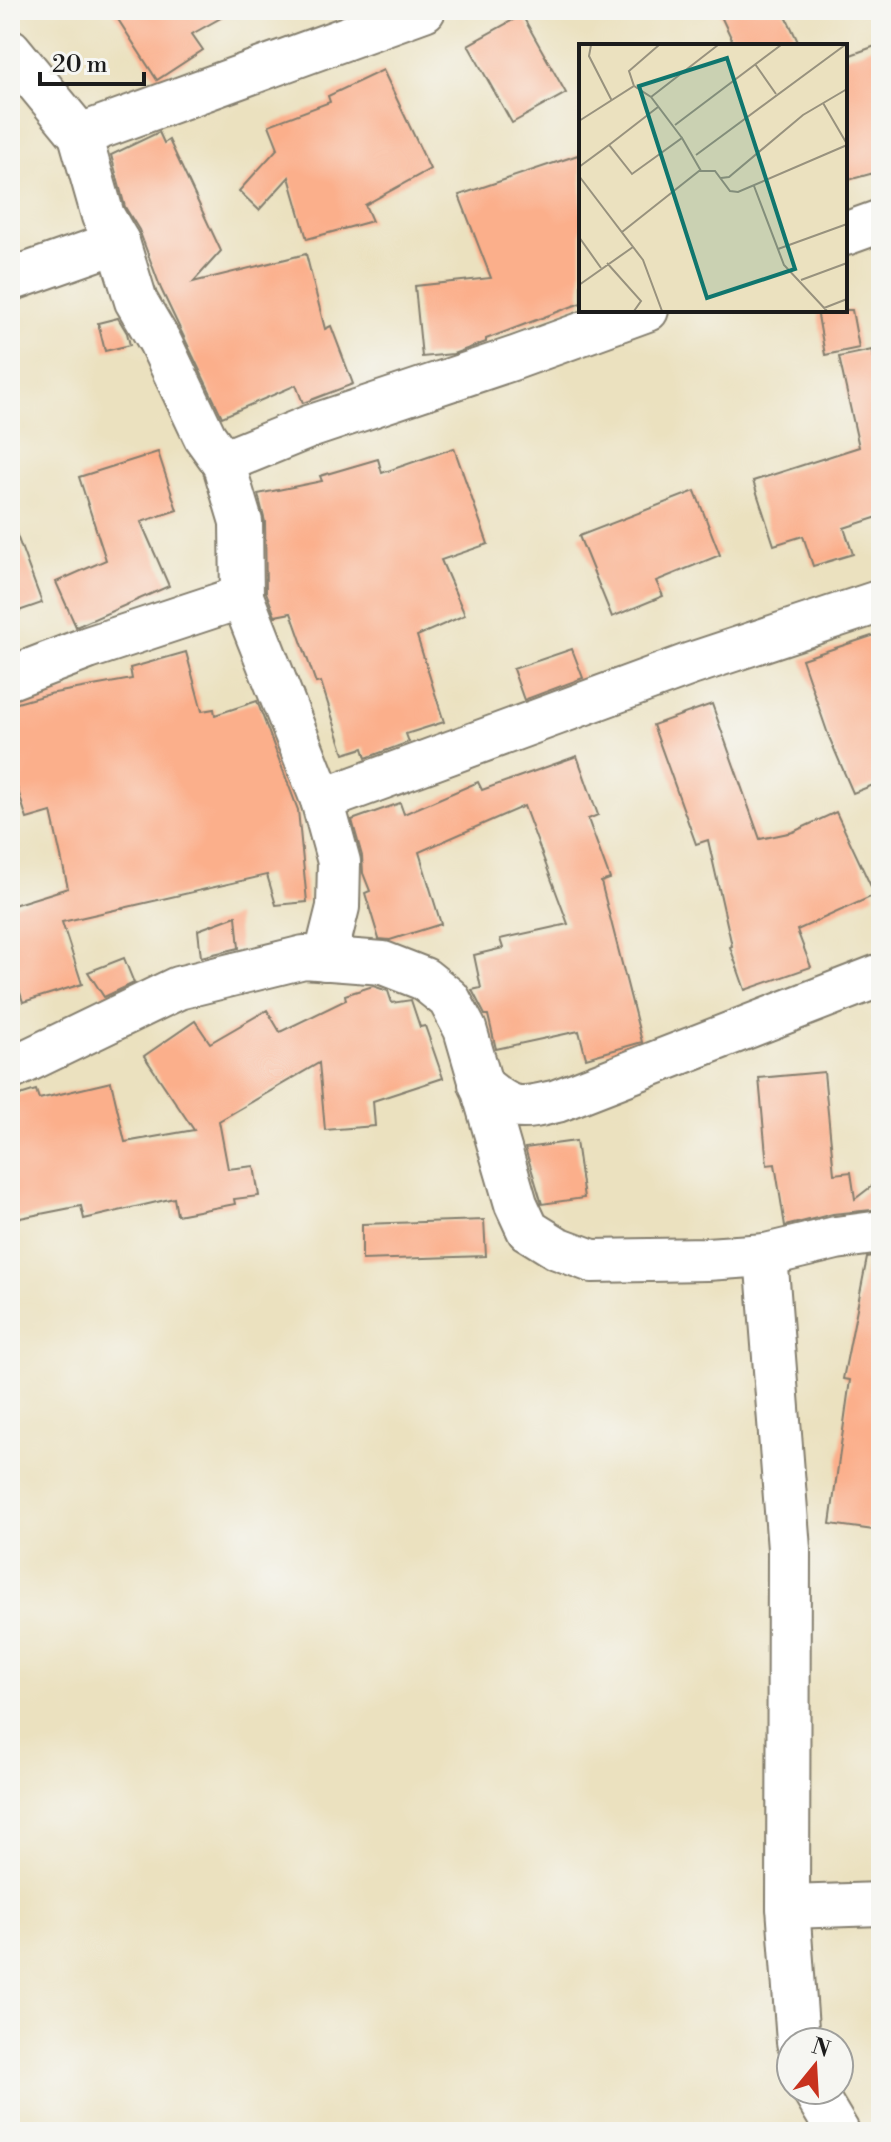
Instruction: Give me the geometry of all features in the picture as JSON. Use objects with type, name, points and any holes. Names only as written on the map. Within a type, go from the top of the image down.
[{"type":"street","points":[[80,135],[424,10]]},
{"type":"street","points":[[10,50],[80,135],[103,216],[118,242],[136,301],[160,342],[205,437],[223,462],[241,522],[242,597],[322,800],[339,862],[338,907],[325,959]]},
{"type":"street","points":[[847,233],[881,221]]},
{"type":"street","points":[[10,280],[118,242]]},
{"type":"street","points":[[223,462],[309,427],[642,312]]},
{"type":"street","points":[[10,678],[88,648],[242,597]]},
{"type":"street","points":[[322,800],[691,664],[881,601]]},
{"type":"street","points":[[10,1069],[178,988],[285,959],[304,957],[383,963],[424,979],[449,999],[465,1029],[516,1204],[528,1230],[557,1248],[592,1261],[693,1260],[766,1255],[836,1238],[881,1232]]},
{"type":"street","points":[[480,1084],[503,1104],[526,1108],[557,1101],[881,975]]},
{"type":"street","points":[[766,1255],[789,1549],[788,1907],[797,2026]]},
{"type":"street","points":[[788,1907],[881,1904]]},
{"type":"street","points":[[823,2106],[838,2132]]},
{"type":"building","points":[[112,10],[235,10],[192,34],[203,50],[157,80]]},
{"type":"building","points":[[718,10],[783,10],[799,44],[734,44]]},
{"type":"building","points":[[522,15],[566,93],[512,123],[468,45]]},
{"type":"building","points":[[881,44],[881,171],[847,180],[847,56]]},
{"type":"building","points":[[383,70],[430,169],[365,205],[372,221],[307,239],[289,177],[259,210],[239,191],[278,148],[269,125],[330,102],[328,96]]},
{"type":"building","points":[[159,132],[164,143],[169,140],[221,251],[193,282],[306,254],[325,329],[331,326],[353,384],[303,403],[296,385],[222,417],[161,289],[139,230],[125,207],[111,155]]},
{"type":"building","points":[[579,155],[579,304],[453,354],[422,357],[415,286],[491,278],[459,195]]},
{"type":"building","points":[[852,310],[859,348],[825,355],[817,312]]},
{"type":"building","points":[[118,318],[130,345],[105,351],[98,323]]},
{"type":"building","points":[[872,350],[881,390],[881,516],[844,528],[853,554],[813,566],[803,536],[774,545],[753,481],[859,447],[839,357]]},
{"type":"building","points":[[454,448],[488,544],[441,560],[465,615],[417,636],[444,722],[406,734],[409,742],[366,758],[363,748],[344,754],[321,682],[316,683],[291,613],[275,616],[266,592],[265,522],[258,494],[322,481],[320,476],[378,459],[382,473]]},
{"type":"building","points":[[158,452],[177,510],[141,522],[169,586],[76,627],[56,582],[106,560],[79,477]]},
{"type":"building","points":[[695,491],[720,555],[656,581],[663,596],[612,617],[579,536]]},
{"type":"building","points":[[10,525],[13,525],[42,603],[10,614]]},
{"type":"building","points":[[881,633],[881,782],[853,793],[829,737],[802,659]]},
{"type":"building","points":[[572,649],[583,678],[524,700],[513,669]]},
{"type":"building","points":[[186,652],[202,711],[214,709],[215,715],[257,701],[298,810],[307,902],[276,905],[267,875],[62,922],[82,984],[23,1002],[10,961],[10,906],[68,888],[51,812],[27,819],[10,765],[10,705],[49,694],[132,679],[130,668]]},
{"type":"building","points":[[712,704],[760,839],[793,832],[836,812],[875,895],[797,930],[811,967],[745,990],[730,947],[708,840],[696,844],[653,725]]},
{"type":"building","points":[[577,756],[598,815],[588,819],[610,879],[601,882],[642,1042],[586,1058],[579,1031],[496,1049],[488,1015],[485,1015],[472,990],[481,988],[474,955],[503,948],[500,939],[568,924],[524,806],[419,852],[441,924],[390,940],[379,939],[365,893],[370,891],[352,820],[400,803],[404,814],[478,782],[482,790]]},
{"type":"building","points":[[236,916],[239,948],[201,957],[198,930]]},
{"type":"building","points":[[124,958],[134,983],[104,997],[88,972]]},
{"type":"building","points":[[373,986],[388,991],[392,1003],[411,1000],[420,1027],[425,1026],[443,1078],[373,1101],[375,1126],[325,1130],[319,1063],[219,1121],[228,1169],[254,1166],[259,1196],[234,1199],[235,1204],[177,1215],[174,1198],[84,1219],[81,1206],[10,1220],[10,1098],[36,1090],[39,1099],[111,1082],[125,1142],[194,1130],[144,1056],[195,1021],[210,1043],[267,1010],[280,1032],[346,1000],[345,995]]},
{"type":"building","points":[[824,1072],[834,1174],[851,1172],[855,1199],[881,1179],[881,1209],[833,1214],[785,1226],[775,1164],[767,1165],[759,1078]]},
{"type":"building","points":[[576,1141],[584,1198],[542,1204],[525,1148]]},
{"type":"building","points":[[484,1220],[486,1256],[362,1260],[362,1224]]},
{"type":"building","points":[[881,1256],[881,1531],[830,1524],[850,1380],[843,1379],[867,1258]]}]
